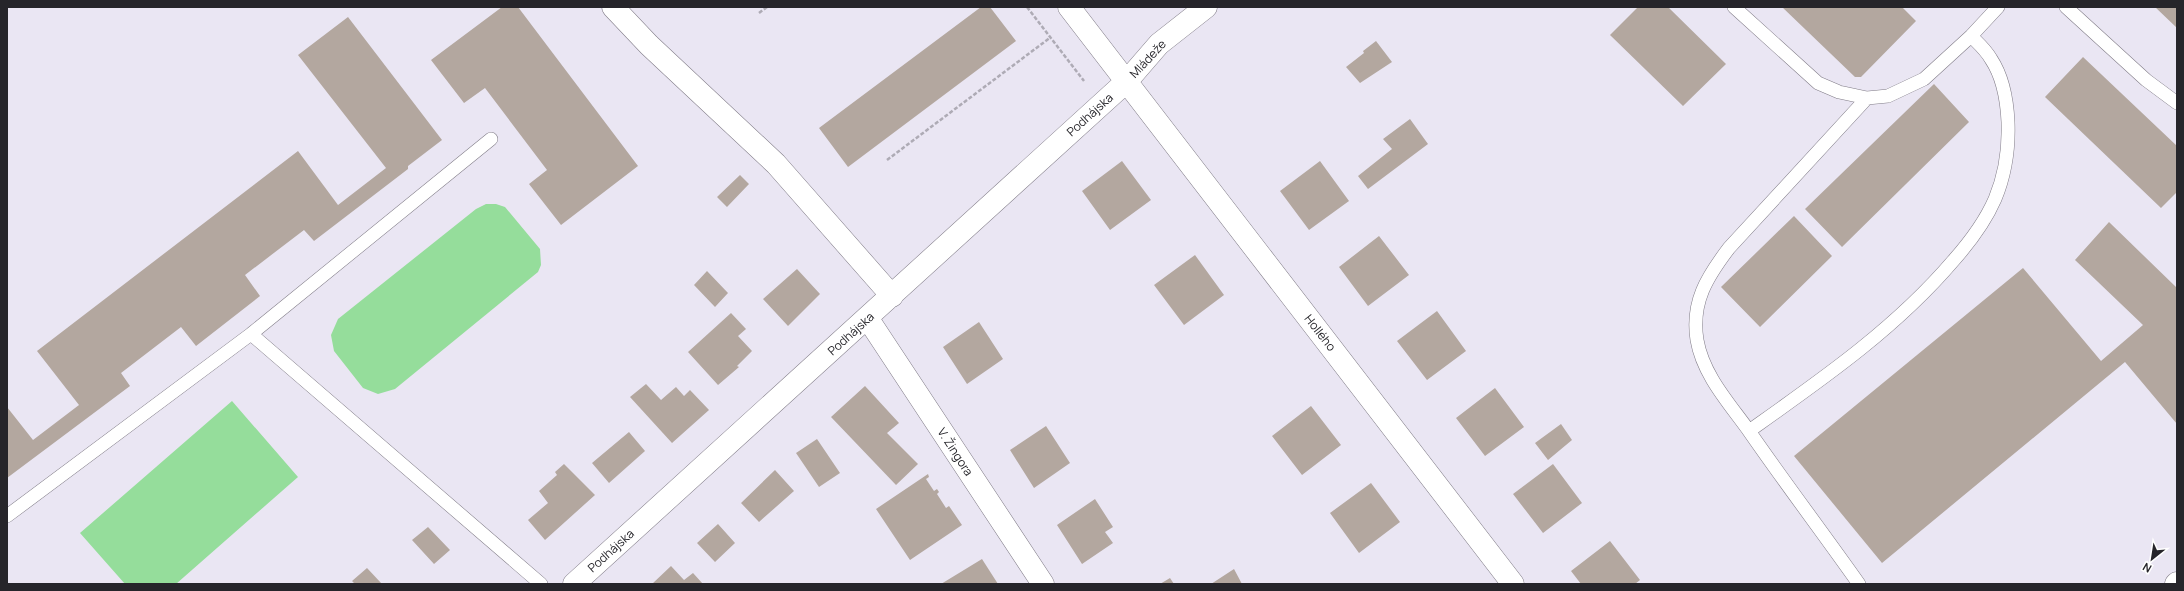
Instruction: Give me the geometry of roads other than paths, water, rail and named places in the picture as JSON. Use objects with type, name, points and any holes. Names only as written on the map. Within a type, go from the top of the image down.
[{"type":"street","points":[[613,7],[649,45],[776,164],[892,296]]},
{"type":"street","name":"Mládeže","points":[[1069,7],[1127,81],[1159,44],[1206,7]]},
{"type":"street","name":"Podhájska","points":[[574,584],[868,319],[1127,81]]},
{"type":"street","name":"Hollého","points":[[1127,81],[1513,584]]},
{"type":"street","name":"V. Žingora","points":[[868,319],[1043,584]]},
{"type":"lane","points":[[1734,7],[1818,83],[1839,92],[1867,98],[1888,96],[1924,79],[1971,36],[1998,7]]},
{"type":"lane","points":[[2066,7],[2146,80],[2177,103]]},
{"type":"lane","points":[[1748,431],[1821,380],[1891,324],[1937,280],[1981,225],[1995,199],[2003,171],[2009,138],[2007,107],[2001,80],[1994,65],[1971,36]]},
{"type":"lane","points":[[1859,584],[1748,431],[1705,368],[1697,340],[1696,320],[1700,294],[1710,273],[1729,248],[1867,98]]},
{"type":"lane","points":[[7,516],[251,334],[491,139]]},
{"type":"lane","points":[[251,334],[541,584]]}]
